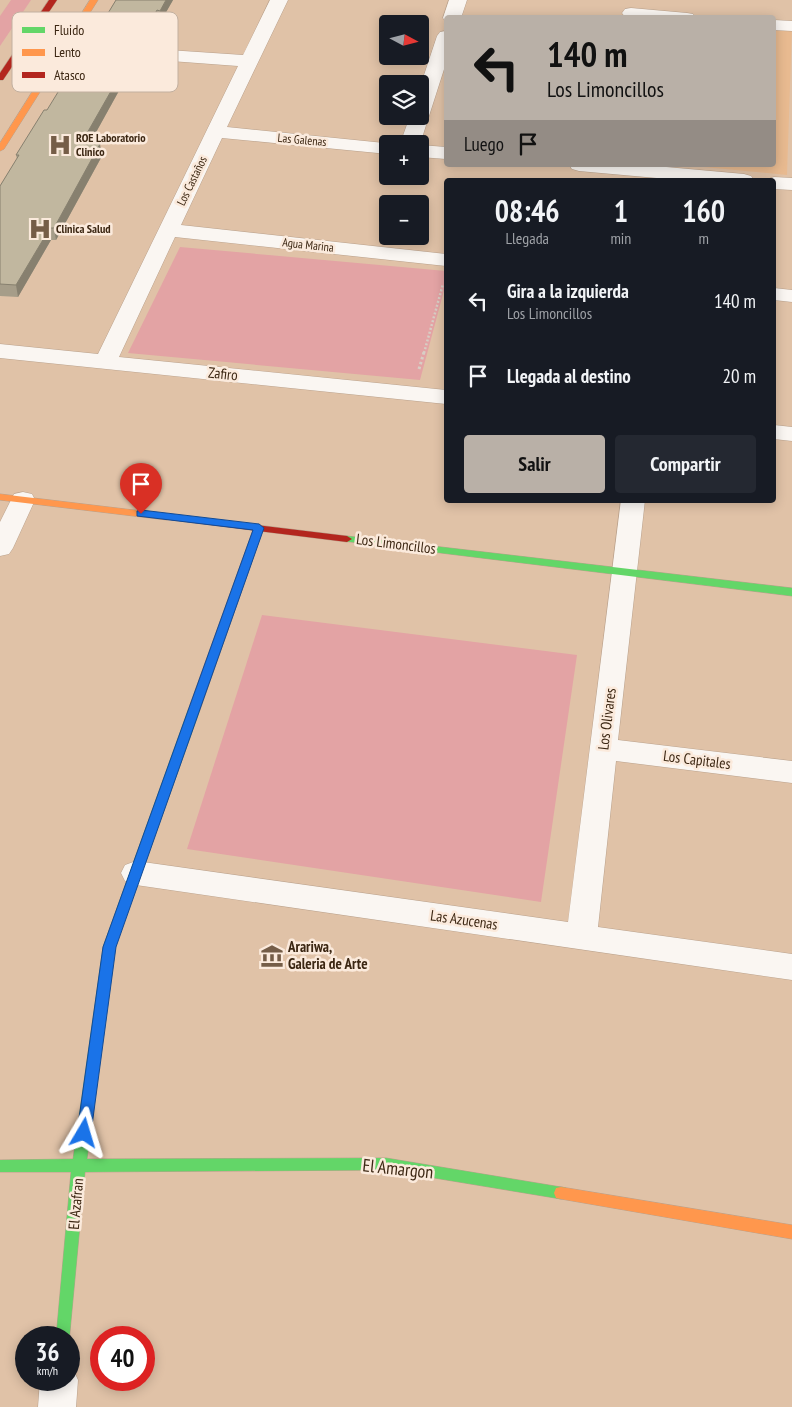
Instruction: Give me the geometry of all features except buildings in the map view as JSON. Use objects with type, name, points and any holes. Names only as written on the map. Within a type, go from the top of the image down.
[{"type":"street","points":[[45,12],[53,0]]},
{"type":"street","points":[[86,12],[94,0]]},
{"type":"street","name":"Los Castaños","points":[[105,362],[279,0]]},
{"type":"street","points":[[453,15],[458,0]]},
{"type":"street","points":[[632,10],[666,15]]},
{"type":"street","points":[[776,25],[792,26]]},
{"type":"street","points":[[429,88],[444,42]]},
{"type":"street","points":[[178,56],[249,61]]},
{"type":"street","points":[[0,78],[12,60]]},
{"type":"street","points":[[0,148],[35,92]]},
{"type":"street","name":"Las Galenas","points":[[216,132],[379,147]]},
{"type":"street","points":[[429,152],[444,153]]},
{"type":"street","points":[[614,167],[724,178]]},
{"type":"street","points":[[776,183],[792,184]]},
{"type":"street","name":"Agua Marina","points":[[169,230],[444,260]]},
{"type":"street","points":[[776,294],[792,296]]},
{"type":"street","name":"Zafiro","points":[[0,351],[444,397]]},
{"type":"street","points":[[776,432],[792,434]]},
{"type":"street","points":[[0,548],[11,499]]},
{"type":"street","name":"Los Limoncillos","points":[[11,499],[626,570],[792,592]]},
{"type":"street","name":"Los Olivares","points":[[581,938],[633,503]]},
{"type":"street","name":"El Azafran","points":[[64,1326],[79,1166],[109,947],[259,528]]},
{"type":"street","name":"Los Capitales","points":[[603,749],[792,772]]},
{"type":"street","name":"Las Azucenas","points":[[136,873],[792,967]]},
{"type":"street","name":"El Amargon","points":[[0,1166],[386,1164],[792,1232]]},
{"type":"street","points":[[57,1407],[58,1391]]},
{"type":"path","points":[[418,375],[444,283]]},
{"type":"shaded area","points":[[11,0],[31,0],[23,12],[12,12],[12,28],[0,46],[0,16]]},
{"type":"shaded area","points":[[776,25],[792,26],[787,175],[704,167],[776,167]]},
{"type":"shaded area","points":[[180,247],[444,271],[444,290],[420,380],[128,353]]},
{"type":"shaded area","points":[[262,615],[577,655],[541,902],[187,849]]},
{"type":"traffic: fast","points":[[347,539],[792,592]]},
{"type":"traffic: fast","points":[[64,1326],[79,1166],[109,947],[194,710]]},
{"type":"traffic: fast","points":[[0,1166],[386,1164],[561,1193]]},
{"type":"traffic: slow","points":[[86,12],[94,0]]},
{"type":"traffic: slow","points":[[0,149],[36,92]]},
{"type":"traffic: slow","points":[[0,497],[167,517]]},
{"type":"traffic: slow","points":[[194,710],[259,527]]},
{"type":"traffic: slow","points":[[561,1193],[792,1232]]},
{"type":"traffic: jam","points":[[45,12],[53,0]]},
{"type":"traffic: jam","points":[[0,78],[12,60]]},
{"type":"traffic: jam","points":[[167,517],[347,539]]},
{"type":"place","name":"ROE Laboratorio Clinico","points":[[60,145]]},
{"type":"place","name":"Clinica Salud","points":[[40,229]]},
{"type":"place","name":"Arariwa, Galeria de Arte","points":[[272,956]]},
{"type":"route","points":[[84,1133],[109,947],[259,528],[141,514]]}]
